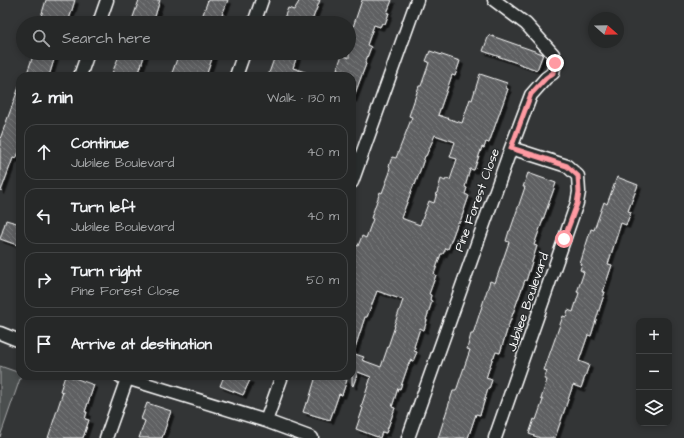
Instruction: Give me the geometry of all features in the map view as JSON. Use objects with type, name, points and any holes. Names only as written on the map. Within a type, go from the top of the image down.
[{"type":"street","points":[[102,16],[108,0]]},
{"type":"street","points":[[256,16],[262,0]]},
{"type":"street","points":[[356,171],[417,0]]},
{"type":"street","name":"Pine Forest Close","points":[[408,438],[531,94],[546,78],[553,73],[555,63],[553,54],[526,24],[494,0]]},
{"type":"street","points":[[81,72],[86,60]]},
{"type":"street","points":[[237,72],[242,60]]},
{"type":"street","name":"Jubilee Boulevard","points":[[494,438],[577,204],[579,192],[578,176],[567,166],[511,148]]},
{"type":"street","points":[[0,333],[16,339]]},
{"type":"street","points":[[106,438],[124,380]]},
{"type":"street","points":[[135,380],[266,421],[312,438]]},
{"type":"street","points":[[266,421],[281,380]]},
{"type":"shaded area","points":[[0,366],[16,372],[16,380],[20,380],[0,437]]},
{"type":"building","points":[[46,0],[75,0],[70,16],[41,16]]},
{"type":"building","points":[[139,0],[160,0],[155,16],[133,16]]},
{"type":"building","points":[[208,0],[228,0],[222,15],[225,16],[202,16]]},
{"type":"building","points":[[300,0],[320,0],[314,16],[285,16],[288,8],[294,10]]},
{"type":"building","points":[[362,0],[392,0],[385,24],[382,23],[380,27],[374,25],[367,45],[371,47],[356,91],[356,72],[346,72],[337,69],[340,60],[356,60],[356,18]]},
{"type":"building","points":[[489,35],[543,54],[537,70],[483,51]]},
{"type":"building","points":[[430,51],[460,61],[455,76],[452,75],[438,115],[462,123],[470,99],[472,100],[480,74],[507,83],[506,88],[508,89],[489,143],[486,142],[484,148],[482,147],[474,170],[470,169],[465,187],[467,188],[465,194],[469,196],[460,222],[458,222],[448,249],[446,248],[443,254],[441,254],[434,274],[436,275],[429,294],[431,295],[430,300],[432,301],[427,320],[424,330],[420,328],[414,347],[414,351],[417,352],[413,361],[410,360],[400,389],[398,388],[392,407],[395,408],[386,433],[382,432],[380,438],[356,429],[363,408],[361,407],[371,377],[358,372],[356,378],[356,354],[364,357],[362,360],[381,367],[403,300],[377,291],[367,317],[365,317],[356,345],[356,245],[358,246],[362,236],[366,238],[380,192],[382,193],[390,172],[389,166],[392,157],[396,158],[412,117],[409,116],[429,62],[426,61]],"holes":[[[435,135],[455,142],[450,157],[457,159],[450,180],[446,179],[445,181],[441,179],[434,203],[429,201],[420,225],[401,218],[425,156]]]},
{"type":"building","points":[[32,60],[54,60],[50,72],[27,72]]},
{"type":"building","points":[[117,60],[143,60],[139,72],[113,72]]},
{"type":"building","points":[[177,60],[212,60],[207,72],[172,72]]},
{"type":"building","points":[[274,60],[296,60],[293,68],[305,72],[269,72]]},
{"type":"building","points":[[16,95],[16,159],[13,158],[1,191],[0,190],[0,139]]},
{"type":"building","points":[[528,173],[556,183],[534,245],[537,246],[526,281],[525,280],[500,353],[496,352],[493,357],[486,378],[492,380],[480,415],[476,414],[468,438],[438,438],[453,391],[456,391],[470,350],[467,349],[471,334],[473,334],[490,281],[495,283],[509,242],[506,241],[525,187],[523,187]]},
{"type":"building","points":[[617,177],[638,185],[628,211],[631,212],[626,225],[621,223],[608,264],[612,265],[603,292],[605,292],[591,336],[588,335],[579,361],[589,365],[581,388],[573,385],[555,438],[540,438],[529,434],[543,400],[541,399],[547,380],[544,379],[547,371],[544,370],[563,316],[566,317],[568,310],[573,312],[579,293],[577,292],[584,272],[580,270],[582,264],[580,264],[591,229],[594,230],[604,202],[607,204]]},
{"type":"building","points":[[6,220],[16,223],[16,245],[0,239]]},
{"type":"building","points":[[64,380],[80,380],[94,385],[85,412],[87,412],[85,419],[89,420],[83,438],[48,438],[63,392],[60,391]]},
{"type":"building","points":[[222,380],[250,380],[243,395],[220,386]]},
{"type":"building","points":[[315,380],[347,380],[342,395],[339,394],[330,420],[303,412],[306,403],[308,403]]},
{"type":"building","points":[[352,380],[355,380],[353,386]]},
{"type":"building","points":[[147,403],[171,411],[162,438],[139,438],[145,421],[141,419]]},
{"type":"route","points":[[555,63],[553,73],[546,78],[531,94],[511,148],[567,166],[578,176],[579,192],[577,204],[564,239]]}]
